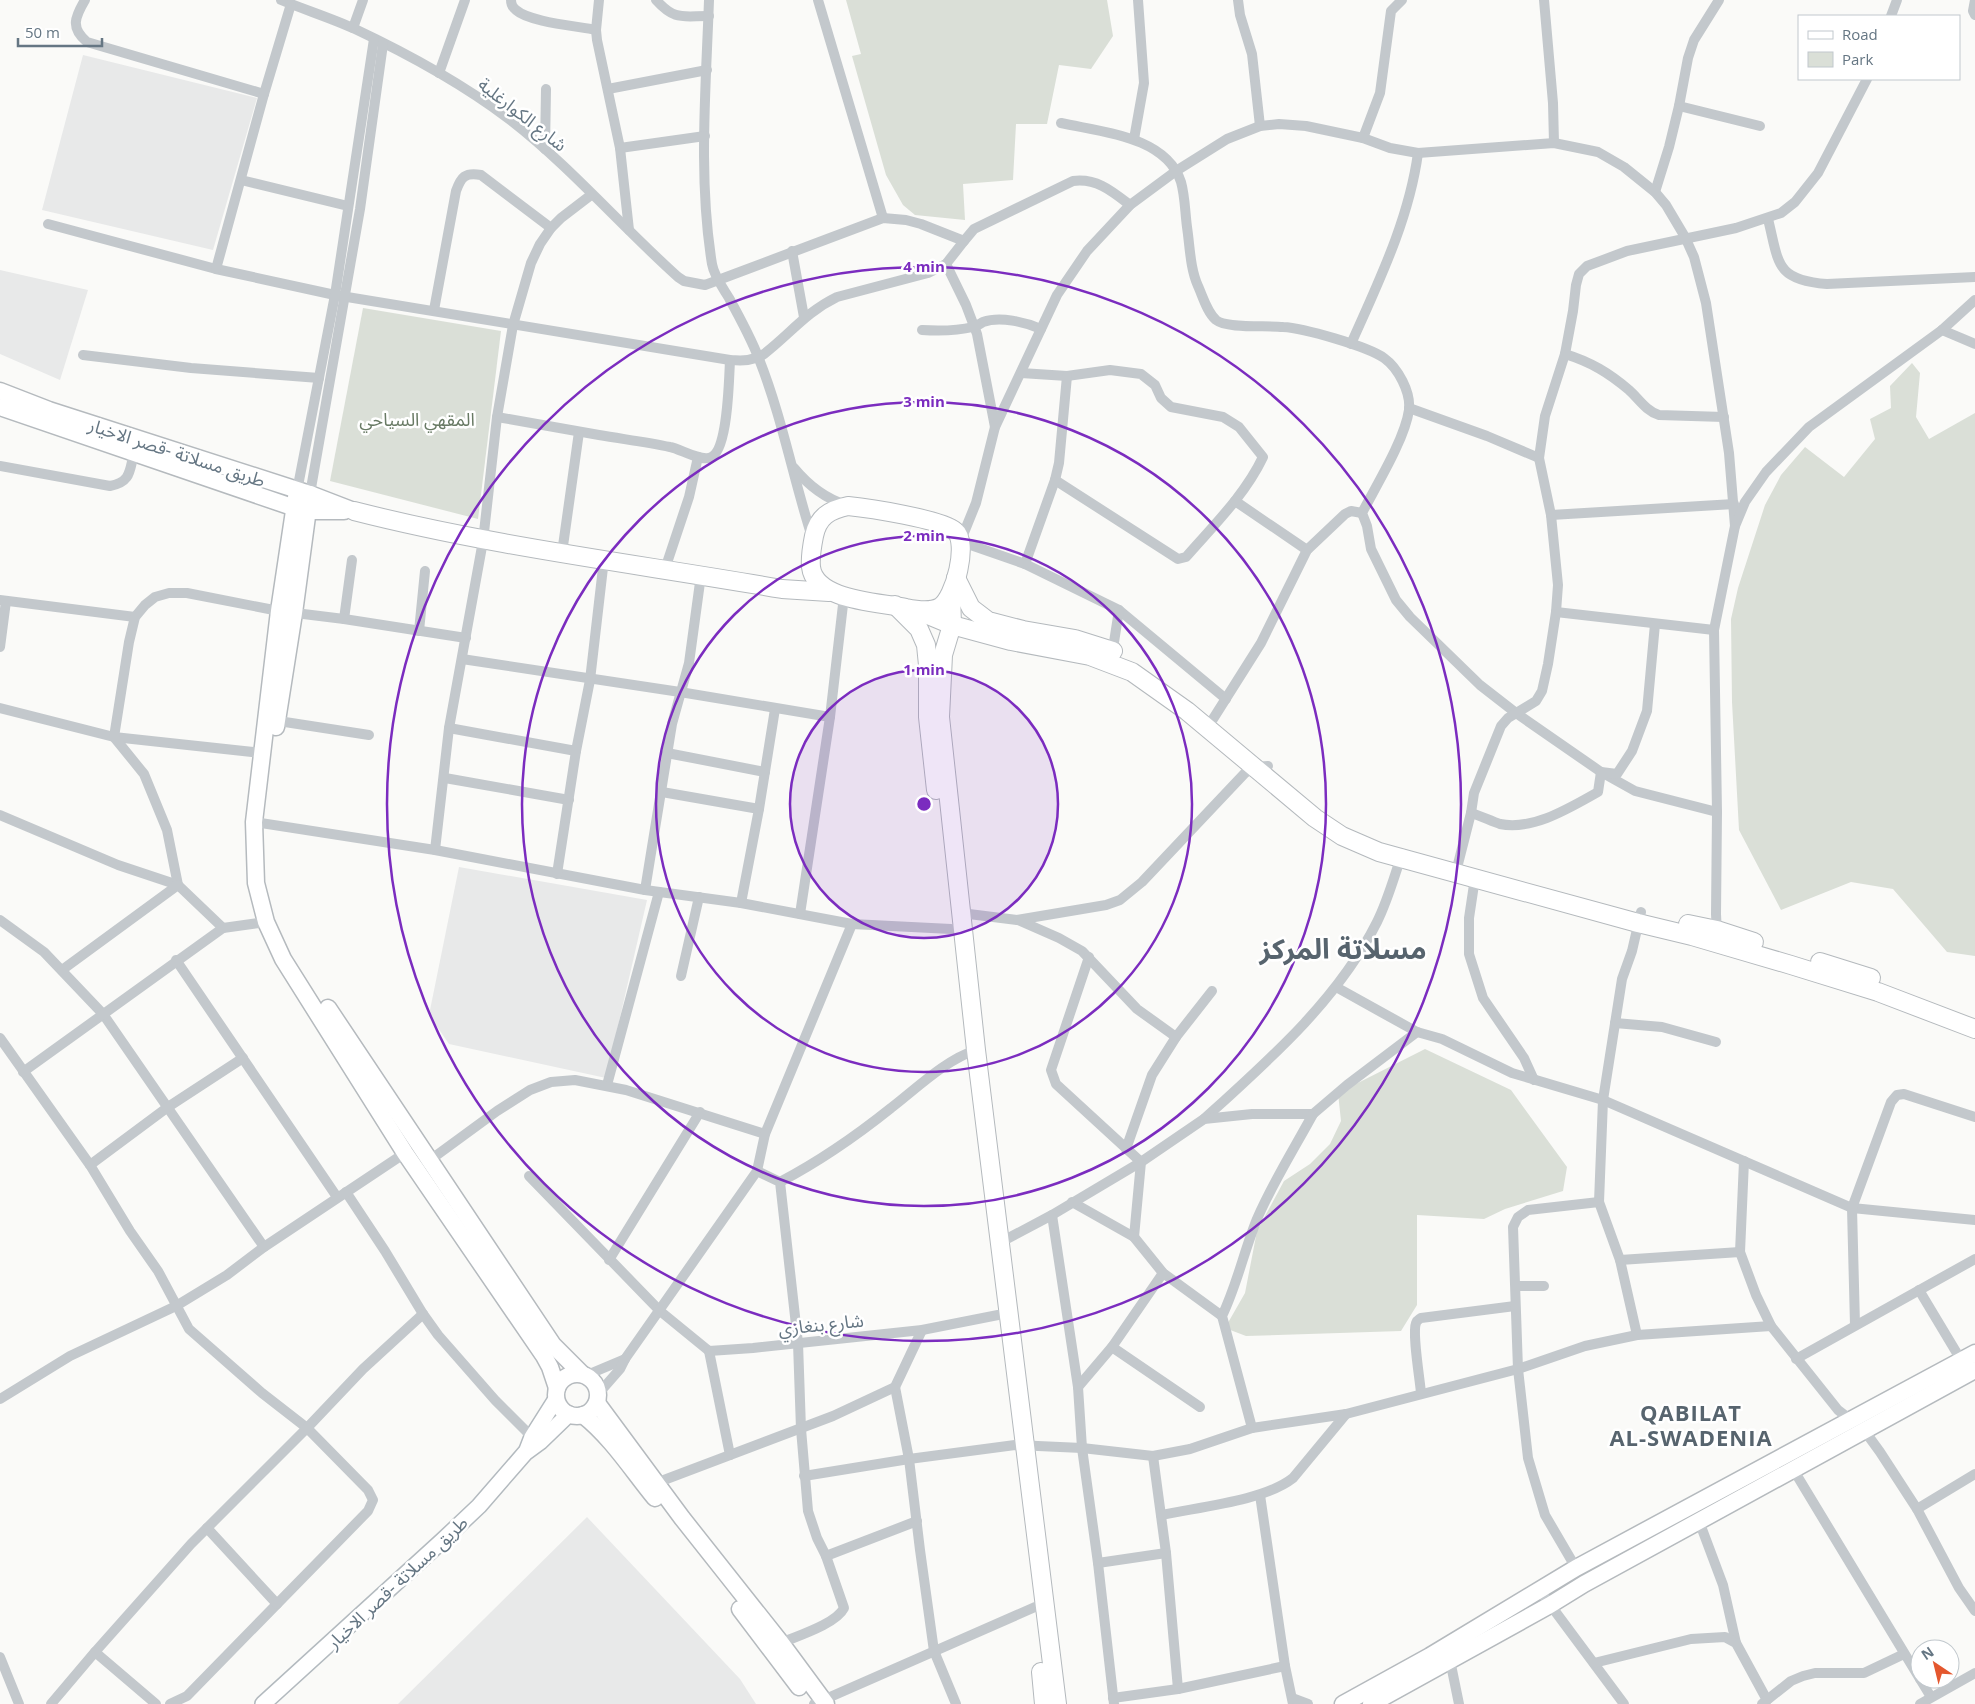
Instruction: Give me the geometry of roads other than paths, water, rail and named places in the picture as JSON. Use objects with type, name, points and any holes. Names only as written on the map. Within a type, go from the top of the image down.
[{"type":"highway","points":[[836,594],[821,585],[811,568],[813,539],[818,523],[824,515],[836,509],[848,506],[941,524],[956,532],[961,541],[953,586],[952,625],[943,655],[940,717],[951,928],[1001,1242],[1044,1704]]},
{"type":"highway","points":[[354,511],[483,541],[701,574],[782,589],[836,594],[895,605],[916,610],[952,625],[1011,641],[1090,656],[1112,657],[1261,767]]},
{"type":"highway","points":[[782,589],[802,579],[811,568]]},
{"type":"highway","points":[[916,610],[939,608],[953,586]]},
{"type":"highway","points":[[953,586],[971,608],[988,620],[1024,630],[1075,639],[1112,657],[1148,669],[1213,719],[1315,818],[1342,836],[1379,852],[1458,864],[1640,918]]},
{"type":"highway","points":[[895,605],[912,620],[926,645],[928,722],[961,913],[971,1051],[998,1315],[1020,1445],[1056,1704]]},
{"type":"highway","points":[[1402,854],[1475,878],[1717,937],[1880,980],[1975,1016]]},
{"type":"highway","points":[[1717,937],[1878,992],[1975,1029]]},
{"type":"main road","name":"طريق مسلاتة -قصر الاخيار","points":[[0,391],[136,447],[304,492],[354,511]]},
{"type":"main road","points":[[0,407],[136,447],[301,510],[354,511]]},
{"type":"main road","points":[[304,492],[259,823],[267,881],[276,919],[292,953],[544,1356],[550,1367],[561,1408],[597,1427],[611,1442],[781,1643],[819,1703]]},
{"type":"main road","points":[[272,720],[262,753],[256,883],[266,922],[283,959],[405,1153],[423,1165],[553,1345],[584,1374],[594,1380],[598,1398],[656,1483],[678,1521],[819,1703]]},
{"type":"main road","points":[[1371,1704],[1793,1469],[1858,1425],[1968,1357]]},
{"type":"main road","points":[[1344,1704],[1540,1591],[1576,1568],[1858,1425],[1975,1370]]},
{"type":"main road","points":[[525,1453],[564,1378],[575,1373],[584,1374]]},
{"type":"main road","points":[[525,1453],[576,1415],[591,1411],[598,1398]]},
{"type":"main road","name":"طريق مسلاتة -قصر الاخيار","points":[[264,1704],[444,1540],[479,1506],[525,1453]]},
{"type":"street","points":[[85,0],[76,15],[76,23],[78,34],[87,42],[264,94]]},
{"type":"street","name":"شارع الكوارغلية","points":[[281,0],[353,28],[438,73],[508,119],[545,149],[661,262],[684,281],[705,285],[719,281],[792,251],[883,218]]},
{"type":"street","points":[[353,28],[363,0]]},
{"type":"street","points":[[438,73],[465,0]]},
{"type":"street","points":[[510,0],[516,11],[529,17],[596,30]]},
{"type":"street","points":[[599,0],[596,30],[620,148],[629,230]]},
{"type":"street","points":[[656,0],[667,11],[676,16],[709,16]]},
{"type":"street","points":[[709,0],[705,136],[707,212],[713,267],[748,332],[759,358],[813,539]]},
{"type":"street","points":[[818,0],[883,218],[906,220],[921,224],[964,241]]},
{"type":"street","points":[[1134,139],[1144,83],[1138,0]]},
{"type":"street","points":[[1238,0],[1240,15],[1252,54],[1260,126]]},
{"type":"street","points":[[1362,138],[1380,94],[1391,11],[1402,0]]},
{"type":"street","points":[[1544,0],[1554,103],[1554,142]]},
{"type":"street","points":[[1654,192],[1669,147],[1688,58],[1694,40],[1719,0]]},
{"type":"street","points":[[1891,15],[1897,0]]},
{"type":"street","points":[[1975,0],[1973,11],[1975,15]]},
{"type":"street","points":[[216,269],[291,4]]},
{"type":"street","points":[[304,492],[339,295],[348,206],[379,42]]},
{"type":"street","points":[[304,492],[319,378],[360,209],[379,42]]},
{"type":"street","points":[[608,89],[707,70]]},
{"type":"street","points":[[1458,864],[1474,793],[1501,726],[1508,718],[1536,701],[1542,691],[1556,612],[1558,585],[1551,515],[1539,458],[1545,416],[1565,354],[1576,285],[1580,274],[1587,266],[1627,251],[1685,237],[1719,232],[1768,219],[1781,213],[1795,202],[1818,173],[1866,80]]},
{"type":"street","points":[[545,149],[546,89]]},
{"type":"street","points":[[1679,106],[1760,126]]},
{"type":"street","points":[[1062,123],[1134,139],[1163,155],[1176,171],[1183,194],[1194,275],[1210,314],[1217,321],[1228,324],[1294,328],[1351,344],[1383,357],[1398,372],[1404,383],[1409,408],[1400,436],[1362,513]]},
{"type":"street","points":[[1226,699],[1119,610],[1025,564],[961,541],[976,504],[995,427],[1057,295],[1087,251],[1130,205],[1176,171],[1227,140],[1260,126],[1279,124],[1306,126],[1362,138],[1390,148],[1418,153],[1554,142],[1598,152],[1624,167],[1654,192],[1666,205],[1685,237],[1694,257],[1706,303],[1724,417],[1736,526]]},
{"type":"street","points":[[620,148],[705,136]]},
{"type":"street","points":[[1351,344],[1398,231],[1414,182],[1418,153]]},
{"type":"street","points":[[434,310],[456,191],[460,180],[472,174],[480,175],[551,228]]},
{"type":"street","points":[[241,180],[348,206]]},
{"type":"street","points":[[48,224],[216,269],[339,295],[512,325],[745,361],[759,358],[804,317],[837,297],[928,273],[946,264],[974,229],[1073,181],[1084,180],[1098,183],[1109,188],[1130,205]]},
{"type":"street","points":[[435,850],[449,728],[483,541],[497,417],[512,325],[531,263],[540,244],[551,228],[591,195]]},
{"type":"street","points":[[1768,219],[1780,263],[1784,270],[1792,277],[1806,283],[1827,284],[1975,277]]},
{"type":"street","points":[[792,251],[804,317]]},
{"type":"street","points":[[946,264],[974,327],[981,351],[995,427]]},
{"type":"street","points":[[1717,937],[1714,630],[1736,526],[1745,502],[1752,489],[1766,472],[1809,427],[1970,311],[1975,300]]},
{"type":"street","points":[[922,330],[946,331],[974,327],[984,322],[1018,321],[1041,329]]},
{"type":"street","points":[[1942,330],[1975,344]]},
{"type":"street","points":[[1565,354],[1587,361],[1614,378],[1637,396],[1652,412],[1659,415],[1724,417]]},
{"type":"street","points":[[83,355],[191,368],[319,378]]},
{"type":"street","points":[[497,417],[669,446],[698,457],[710,458],[714,456],[719,448],[728,406],[730,360]]},
{"type":"street","points":[[1021,373],[1067,376],[1110,370],[1141,374],[1155,385],[1161,398],[1171,407],[1223,416],[1239,427],[1263,457],[1256,473],[1235,501],[1186,557],[1178,560],[1055,480]]},
{"type":"street","points":[[1025,564],[1055,480],[1059,463],[1067,376]]},
{"type":"street","points":[[1409,408],[1487,436],[1539,458]]},
{"type":"street","points":[[562,553],[579,432]]},
{"type":"street","points":[[0,466],[110,486],[120,484],[128,478],[136,447]]},
{"type":"street","points":[[665,569],[689,497],[698,457]]},
{"type":"street","points":[[792,465],[802,478],[822,494],[833,501],[848,506]]},
{"type":"street","points":[[1235,501],[1306,550]]},
{"type":"street","points":[[1551,515],[1734,504]]},
{"type":"street","points":[[1213,719],[1261,643],[1306,550],[1345,514],[1352,511],[1362,513]]},
{"type":"street","points":[[1362,513],[1368,526],[1371,549],[1396,600],[1410,618],[1480,685],[1516,713],[1601,772],[1635,791],[1717,812]]},
{"type":"street","points":[[557,874],[576,751],[590,680],[604,559]]},
{"type":"street","points":[[344,619],[352,560]]},
{"type":"street","points":[[419,631],[425,571]]},
{"type":"street","points":[[645,890],[672,724],[689,663],[701,574]]},
{"type":"street","points":[[178,885],[167,830],[144,774],[114,737],[129,642],[135,617],[145,605],[155,597],[169,593],[187,593],[287,612],[466,638]]},
{"type":"street","points":[[800,914],[830,717],[836,594]]},
{"type":"street","points":[[0,647],[3,600],[135,617]]},
{"type":"street","points":[[1112,657],[1119,610]]},
{"type":"street","points":[[1556,612],[1714,630]]},
{"type":"street","points":[[1601,772],[1617,774],[1632,751],[1644,722],[1647,711],[1655,624]]},
{"type":"street","points":[[462,660],[680,692],[830,717]]},
{"type":"street","points":[[0,708],[114,737],[262,753]]},
{"type":"street","points":[[741,903],[759,810],[775,709]]},
{"type":"street","points":[[272,720],[369,735]]},
{"type":"street","points":[[449,728],[576,751]]},
{"type":"street","points":[[667,753],[765,772]]},
{"type":"street","points":[[1017,920],[1106,905],[1120,900],[1142,882],[1238,779],[1261,767]]},
{"type":"street","points":[[1471,813],[1501,824],[1512,825],[1544,820],[1598,792],[1601,772]]},
{"type":"street","points":[[444,778],[569,800]]},
{"type":"street","points":[[662,792],[759,810]]},
{"type":"street","points":[[0,815],[118,865],[178,885],[223,928]]},
{"type":"street","points":[[259,823],[435,850],[645,890],[699,896],[852,924],[951,928]]},
{"type":"street","points":[[1001,1242],[1052,1215],[1141,1162],[1204,1119],[1243,1084],[1296,1031],[1336,987],[1362,950],[1378,921],[1402,854]]},
{"type":"street","points":[[1475,878],[1469,918],[1469,954],[1484,998],[1524,1058],[1534,1080]]},
{"type":"street","points":[[62,970],[178,885]]},
{"type":"street","points":[[607,1085],[659,892]]},
{"type":"street","points":[[681,976],[699,896]]},
{"type":"street","points":[[961,913],[1017,920],[1082,950],[1137,1009],[1176,1037]]},
{"type":"street","points":[[1638,1335],[1620,1260],[1599,1202],[1603,1100],[1622,979],[1632,951],[1640,918]]},
{"type":"street","points":[[0,920],[44,952],[103,1014],[168,1107],[196,1152],[264,1247]]},
{"type":"street","points":[[23,1072],[223,928],[266,922]]},
{"type":"street","points":[[598,1398],[757,1171],[766,1134],[852,924]]},
{"type":"street","points":[[1089,957],[1051,1070],[1056,1084],[1141,1162]]},
{"type":"street","points":[[176,960],[243,1058],[385,1251],[438,1335],[532,1437]]},
{"type":"street","points":[[1336,987],[1417,1032],[1442,1039],[1512,1073],[1603,1100],[1852,1208],[1975,1220]]},
{"type":"street","points":[[1126,1149],[1152,1075],[1176,1037],[1212,991]]},
{"type":"street","points":[[1615,1023],[1662,1027],[1716,1042]]},
{"type":"street","points":[[1222,1316],[1230,1301],[1256,1221],[1313,1114],[1417,1032]]},
{"type":"street","points":[[0,1038],[90,1165],[130,1231],[158,1271],[188,1329],[262,1393],[307,1428],[368,1490],[373,1500],[368,1511],[187,1696],[170,1704]]},
{"type":"street","points":[[780,1182],[809,1167],[850,1140],[920,1084],[971,1051]]},
{"type":"street","points":[[90,1165],[168,1107],[243,1058]]},
{"type":"street","points":[[423,1165],[497,1111],[530,1090],[551,1082],[575,1080],[607,1085],[700,1112],[766,1134]]},
{"type":"street","points":[[1855,1325],[1852,1208],[1891,1102],[1897,1095],[1904,1094],[1975,1117]]},
{"type":"street","points":[[609,1260],[700,1112]]},
{"type":"street","points":[[1204,1119],[1252,1114],[1313,1114]]},
{"type":"street","points":[[0,1399],[70,1356],[176,1306],[226,1275],[264,1247],[405,1153]]},
{"type":"street","points":[[1744,1161],[1740,1252],[1756,1295],[1771,1326],[1838,1410],[1858,1425],[1918,1509],[1959,1588],[1975,1611]]},
{"type":"street","points":[[1134,1237],[1141,1162]]},
{"type":"street","points":[[757,1171],[780,1182]]},
{"type":"street","points":[[530,1176],[660,1311],[709,1351],[730,1455]]},
{"type":"street","points":[[780,1182],[798,1343],[801,1429],[808,1511],[844,1608],[832,1620],[781,1643]]},
{"type":"street","points":[[1072,1202],[1134,1237],[1163,1274],[1222,1316],[1252,1428]]},
{"type":"street","points":[[1576,1568],[1545,1515],[1528,1458],[1518,1369],[1513,1227],[1518,1217],[1528,1210],[1599,1202]]},
{"type":"street","points":[[1052,1215],[1078,1387],[1082,1448],[1098,1563],[1113,1701],[1285,1666]]},
{"type":"street","points":[[1620,1260],[1740,1252]]},
{"type":"street","points":[[1796,1359],[1975,1259]]},
{"type":"street","points":[[1078,1387],[1112,1347],[1163,1274]]},
{"type":"street","points":[[1516,1286],[1544,1286]]},
{"type":"street","points":[[1919,1290],[1968,1357]]},
{"type":"street","points":[[1421,1393],[1415,1335],[1417,1321],[1421,1318],[1515,1306]]},
{"type":"street","points":[[51,1704],[95,1652],[207,1528],[363,1369],[423,1314]]},
{"type":"street","name":"شارع بنغازي","points":[[709,1351],[922,1330],[998,1315]]},
{"type":"street","points":[[804,1476],[909,1459],[1020,1445],[1082,1448],[1153,1456],[1190,1449],[1252,1428],[1346,1414],[1518,1369],[1585,1346],[1638,1335],[1771,1326]]},
{"type":"street","points":[[922,1330],[895,1387],[909,1459],[934,1652],[956,1704]]},
{"type":"street","points":[[1112,1347],[1200,1407]]},
{"type":"street","points":[[584,1374],[625,1359]]},
{"type":"street","points":[[656,1483],[801,1429],[895,1387]]},
{"type":"street","points":[[1161,1515],[1260,1495],[1286,1484],[1346,1414]]},
{"type":"street","points":[[1153,1456],[1166,1553],[1178,1689]]},
{"type":"street","points":[[1793,1469],[1910,1663]]},
{"type":"street","points":[[1918,1509],[1975,1474]]},
{"type":"street","points":[[1260,1495],[1285,1666],[1293,1701],[1308,1704]]},
{"type":"street","points":[[1699,1521],[1723,1585],[1736,1644],[1764,1702],[1791,1681],[1803,1676],[1815,1673],[1864,1673],[1904,1654]]},
{"type":"street","points":[[826,1556],[917,1522]]},
{"type":"street","points":[[207,1528],[277,1604]]},
{"type":"street","points":[[1098,1563],[1166,1553]]},
{"type":"street","points":[[1540,1591],[1624,1704]]},
{"type":"street","points":[[819,1703],[1035,1607]]},
{"type":"street","points":[[1594,1663],[1691,1640],[1725,1637],[1736,1644]]},
{"type":"street","points":[[95,1652],[156,1704]]},
{"type":"street","points":[[0,1657],[19,1704]]},
{"type":"street","points":[[1450,1660],[1459,1704]]},
{"type":"street","points":[[1920,1704],[1975,1674]]},
{"type":"street","points":[[1926,1689],[1931,1697]]},
{"type":"district","name":"مسلاتة المركز","points":[[1343,948]]},
{"type":"district","name":"QABILAT AL-SWADENIA","points":[[1691,1424]]},
{"type":"park label","name":"المقهي السياحي","points":[[417,419]]}]
